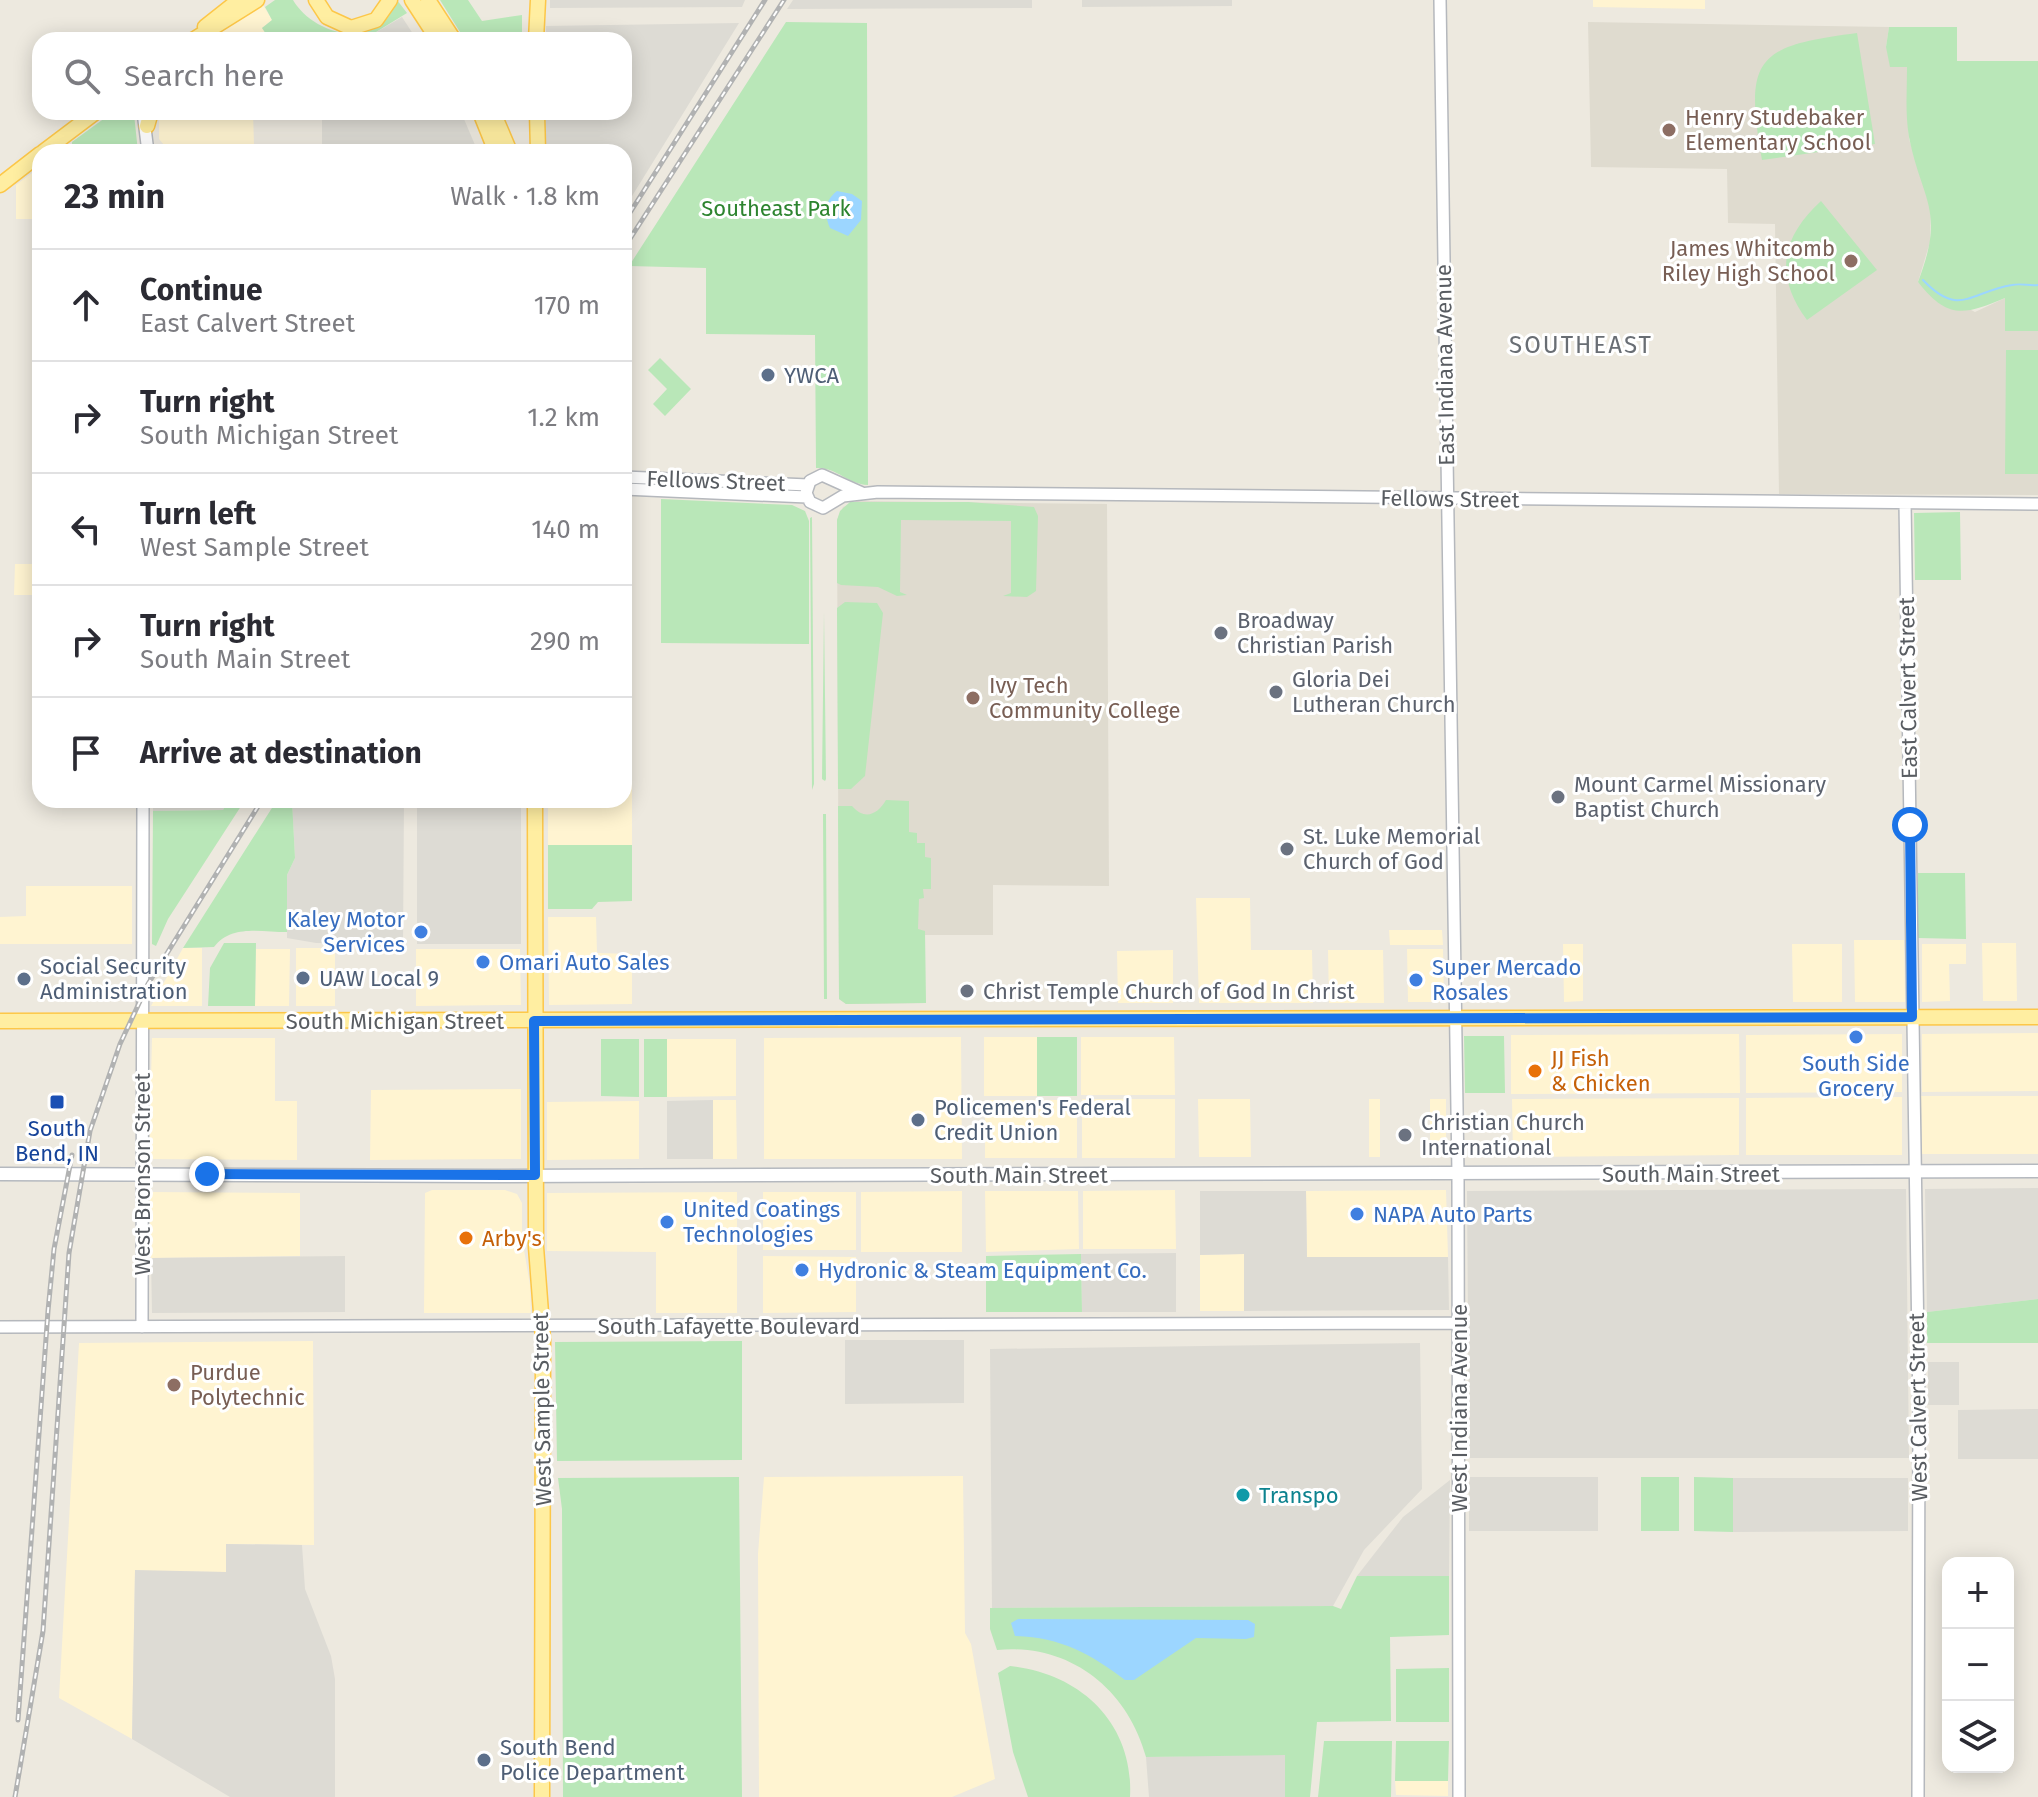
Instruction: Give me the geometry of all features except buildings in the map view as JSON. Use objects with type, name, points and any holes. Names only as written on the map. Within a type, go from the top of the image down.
[{"type":"main road","points":[[200,32],[227,4],[239,0]]},
{"type":"main road","points":[[205,32],[257,0]]},
{"type":"main road","points":[[316,0],[327,17],[351,28],[376,20],[390,0]]},
{"type":"main road","points":[[412,0],[433,32]]},
{"type":"main road","points":[[428,0],[449,32]]},
{"type":"main road","points":[[536,32],[538,0]]},
{"type":"main road","points":[[53,144],[85,120]]},
{"type":"main road","points":[[483,120],[493,144]]},
{"type":"main road","points":[[496,120],[507,144]]},
{"type":"main road","points":[[537,120],[538,144]]},
{"type":"main road","points":[[0,185],[32,160]]},
{"type":"main road","name":"West Sample Street","points":[[535,808],[536,1247],[543,1327],[542,1797]]},
{"type":"main road","name":"South Michigan Street","points":[[0,1021],[2038,1017]]},
{"type":"main road","name":"South Main Street","points":[[0,1174],[2038,1171]]},
{"type":"street","name":"East Indiana Avenue","points":[[1440,0],[1455,1018]]},
{"type":"street","points":[[147,120],[148,144]]},
{"type":"street","points":[[822,475],[837,484],[837,499],[823,508],[814,505],[808,491],[822,475]]},
{"type":"street","name":"Fellows Street","points":[[632,478],[808,491]]},
{"type":"street","name":"Fellows Street","points":[[837,484],[862,493]]},
{"type":"street","name":"Fellows Street","points":[[632,489],[808,491]]},
{"type":"street","name":"Fellows Street","points":[[837,499],[862,493],[2038,504]]},
{"type":"street","name":"East Calvert Street","points":[[1905,503],[1912,1017]]},
{"type":"street","name":"West Bronson Street","points":[[142,1327],[143,808]]},
{"type":"street","name":"West Calvert Street","points":[[1912,1017],[1919,1408],[1918,1797]]},
{"type":"street","name":"West Indiana Avenue","points":[[1455,1018],[1459,1323],[1459,1797]]},
{"type":"street","name":"South Lafayette Boulevard","points":[[0,1327],[1459,1323]]},
{"type":"shaded area","points":[[550,0],[745,0],[742,7],[550,8]]},
{"type":"shaded area","points":[[793,0],[1032,0],[1032,8],[787,9]]},
{"type":"shaded area","points":[[1082,0],[1232,0],[1232,6],[1082,7]]},
{"type":"shaded area","points":[[1593,0],[1705,0],[1705,9],[1593,7]]},
{"type":"shaded area","points":[[262,3],[272,20],[262,28],[265,32],[220,32]]},
{"type":"shaded area","points":[[402,17],[412,32],[376,32]]},
{"type":"shaded area","name":"James Whitcomb Riley High School","points":[[1588,22],[1889,27],[1886,47],[1907,67],[1909,139],[1931,205],[1930,242],[1918,282],[1975,312],[2005,298],[2006,331],[2038,331],[2038,495],[1779,494],[1775,224],[1728,223],[1727,169],[1591,167]]},
{"type":"shaded area","points":[[739,23],[632,196],[632,144],[546,144],[546,120],[632,120],[632,32],[546,32],[546,26]]},
{"type":"shaded area","points":[[159,120],[253,120],[254,144],[163,144],[159,139]]},
{"type":"shaded area","points":[[322,120],[464,120],[475,144],[322,144]]},
{"type":"shaded area","points":[[32,173],[32,219],[16,219],[16,185]]},
{"type":"shaded area","name":"Ivy Tech Community College","points":[[857,501],[1107,504],[1109,886],[993,885],[993,935],[925,935],[925,1003],[846,1004],[839,999],[837,520],[843,507]]},
{"type":"shaded area","points":[[15,564],[32,564],[32,595],[14,595]]},
{"type":"shaded area","points":[[153,808],[224,808],[223,810],[153,811]]},
{"type":"shaded area","points":[[292,808],[404,808],[403,944],[316,943],[287,938],[287,875],[295,858]]},
{"type":"shaded area","points":[[417,808],[521,808],[521,944],[417,944]]},
{"type":"shaded area","points":[[548,808],[632,808],[632,845],[548,845]]},
{"type":"shaded area","points":[[26,886],[132,886],[132,944],[0,944],[0,917],[26,916]]},
{"type":"shaded area","points":[[1196,898],[1250,898],[1251,950],[1312,950],[1313,1003],[1199,1003]]},
{"type":"shaded area","points":[[548,917],[596,917],[597,953],[632,954],[632,1004],[549,1005]]},
{"type":"shaded area","points":[[1389,930],[1442,930],[1443,945],[1390,945]]},
{"type":"shaded area","points":[[1854,940],[1904,940],[1905,1002],[1855,1002]]},
{"type":"shaded area","points":[[1982,943],[2016,943],[2017,1001],[1983,1001]]},
{"type":"shaded area","points":[[1563,944],[1583,944],[1583,1001],[1564,1002]]},
{"type":"shaded area","points":[[1792,944],[1842,944],[1842,1002],[1793,1002]]},
{"type":"shaded area","points":[[1922,944],[1966,944],[1966,964],[1949,964],[1950,1001],[1922,1002]]},
{"type":"shaded area","points":[[183,948],[202,948],[202,1006],[151,1006]]},
{"type":"shaded area","points":[[296,948],[335,948],[335,1006],[296,1006]]},
{"type":"shaded area","points":[[256,949],[290,949],[289,1006],[255,1006]]},
{"type":"shaded area","points":[[416,949],[520,949],[521,1005],[416,1006]]},
{"type":"shaded area","points":[[1407,949],[1443,949],[1444,1002],[1408,1002]]},
{"type":"shaded area","points":[[1173,950],[1173,1003],[1118,1003],[1117,951]]},
{"type":"shaded area","points":[[1328,950],[1383,950],[1384,1003],[1329,1003]]},
{"type":"shaded area","points":[[2038,1033],[2038,1091],[1922,1092],[1922,1034]]},
{"type":"shaded area","points":[[1739,1034],[1740,1093],[1511,1094],[1511,1035]]},
{"type":"shaded area","points":[[1902,1034],[1902,1092],[1746,1093],[1746,1035]]},
{"type":"shaded area","points":[[961,1037],[962,1159],[764,1159],[764,1038]]},
{"type":"shaded area","points":[[984,1037],[1037,1037],[1037,1096],[984,1096]]},
{"type":"shaded area","points":[[1081,1037],[1174,1037],[1175,1095],[1081,1095]]},
{"type":"shaded area","points":[[152,1038],[275,1038],[275,1101],[297,1101],[297,1160],[149,1159]]},
{"type":"shaded area","points":[[667,1039],[736,1039],[736,1096],[667,1097]]},
{"type":"shaded area","points":[[521,1089],[521,1159],[370,1160],[371,1090]]},
{"type":"shaded area","points":[[1921,1096],[2038,1096],[2038,1154],[1922,1154]]},
{"type":"shaded area","points":[[1902,1097],[1902,1155],[1746,1155],[1746,1098]]},
{"type":"shaded area","points":[[1739,1098],[1739,1155],[1513,1157],[1512,1099]]},
{"type":"shaded area","points":[[1082,1099],[1175,1099],[1175,1158],[1082,1158]]},
{"type":"shaded area","points":[[1198,1099],[1250,1099],[1251,1157],[1199,1157]]},
{"type":"shaded area","points":[[1369,1099],[1380,1099],[1380,1157],[1369,1157]]},
{"type":"shaded area","points":[[1430,1099],[1446,1099],[1446,1156],[1430,1156]]},
{"type":"shaded area","points":[[713,1100],[736,1100],[737,1159],[713,1159]]},
{"type":"shaded area","points":[[713,1100],[713,1159],[667,1159],[667,1101]]},
{"type":"shaded area","points":[[985,1100],[1077,1100],[1077,1158],[985,1158]]},
{"type":"shaded area","points":[[639,1101],[639,1159],[547,1160],[547,1102]]},
{"type":"shaded area","points":[[2038,1188],[2038,1299],[1927,1312],[1925,1189]]},
{"type":"shaded area","points":[[1906,1189],[1909,1458],[1469,1458],[1467,1191]]},
{"type":"shaded area","points":[[432,1190],[505,1190],[517,1194],[522,1203],[522,1238],[531,1313],[424,1313],[425,1193]]},
{"type":"shaded area","points":[[1175,1190],[1176,1249],[1083,1249],[1083,1191]]},
{"type":"shaded area","points":[[1446,1190],[1448,1257],[1307,1257],[1306,1191]]},
{"type":"shaded area","points":[[962,1191],[962,1252],[861,1252],[861,1192]]},
{"type":"shaded area","points":[[985,1191],[1078,1191],[1079,1249],[986,1252]]},
{"type":"shaded area","points":[[1200,1191],[1306,1191],[1307,1257],[1448,1257],[1449,1310],[1244,1311],[1244,1254],[1200,1255]]},
{"type":"shaded area","points":[[149,1192],[300,1193],[300,1256],[151,1258]]},
{"type":"shaded area","points":[[737,1192],[737,1313],[656,1313],[656,1252],[547,1251],[547,1193]]},
{"type":"shaded area","points":[[763,1192],[856,1192],[856,1250],[763,1250]]},
{"type":"shaded area","points":[[1176,1253],[1176,1312],[1082,1312],[1081,1254]]},
{"type":"shaded area","points":[[1244,1254],[1244,1311],[1200,1311],[1200,1255]]},
{"type":"shaded area","points":[[345,1256],[345,1312],[152,1313],[151,1258]]},
{"type":"shaded area","points":[[763,1256],[856,1257],[856,1312],[763,1313]]},
{"type":"shaded area","points":[[845,1340],[964,1340],[964,1403],[845,1404]]},
{"type":"shaded area","points":[[313,1341],[314,1545],[227,1544],[226,1572],[135,1571],[132,1739],[59,1698],[79,1343]]},
{"type":"shaded area","points":[[1420,1343],[1422,1489],[1364,1550],[1333,1606],[992,1608],[990,1349]]},
{"type":"shaded area","points":[[1928,1362],[1959,1362],[1959,1405],[1928,1405]]},
{"type":"shaded area","points":[[2038,1409],[2038,1459],[1958,1459],[1958,1410]]},
{"type":"shaded area","points":[[963,1476],[965,1633],[971,1644],[995,1779],[952,1797],[759,1797],[758,1554],[764,1477]]},
{"type":"shaded area","points":[[1469,1477],[1598,1477],[1598,1531],[1469,1531]]},
{"type":"shaded area","points":[[1733,1478],[1908,1478],[1908,1531],[1733,1532]]},
{"type":"shaded area","points":[[1450,1480],[1449,1576],[1357,1576],[1403,1517]]},
{"type":"shaded area","points":[[226,1544],[302,1545],[305,1589],[331,1656],[335,1679],[335,1797],[230,1797],[132,1739],[135,1570],[226,1572]]},
{"type":"shaded area","points":[[1285,1754],[1285,1797],[1149,1797],[1146,1757]]},
{"type":"shaded area","points":[[1395,1781],[1448,1781],[1448,1796],[1396,1795]]},
{"type":"green space","points":[[275,0],[293,0],[310,19],[340,32],[265,32],[262,28],[272,20],[265,7]]},
{"type":"green space","points":[[397,0],[407,13],[376,32],[363,32],[383,22]]},
{"type":"green space","points":[[440,0],[468,0],[482,21],[522,15],[522,32],[460,32]]},
{"type":"green space","name":"Southeast Park","points":[[786,22],[867,23],[868,485],[830,470],[816,468],[815,335],[706,334],[706,268],[632,266],[632,261]]},
{"type":"green space","points":[[1889,27],[1957,27],[1957,61],[2038,61],[2038,331],[2005,331],[2005,298],[1978,308],[1957,311],[1938,303],[1918,282],[1926,257],[1931,221],[1909,137],[1907,67],[1890,67],[1886,47]]},
{"type":"green space","points":[[1857,33],[1875,144],[1762,160],[1755,99],[1758,78],[1765,63],[1778,52],[1797,44]]},
{"type":"green space","points":[[102,120],[135,120],[137,144],[72,142]]},
{"type":"green space","points":[[1821,201],[1877,270],[1807,320],[1790,288],[1787,258],[1797,229]]},
{"type":"green space","points":[[2006,350],[2038,350],[2038,474],[2005,474]]},
{"type":"green space","points":[[660,358],[691,389],[665,416],[653,404],[667,389],[648,370]]},
{"type":"green space","points":[[661,499],[792,505],[805,511],[809,521],[809,644],[661,643]]},
{"type":"green space","points":[[850,502],[968,502],[1034,507],[1038,516],[1036,591],[1027,597],[1003,596],[1011,593],[1011,521],[901,520],[900,592],[907,595],[897,596],[878,587],[841,585],[837,583],[837,520],[840,511]]},
{"type":"green space","points":[[1960,512],[1961,580],[1915,580],[1914,513]]},
{"type":"green space","points":[[810,518],[814,784],[812,790]]},
{"type":"green space","points":[[845,602],[877,603],[883,613],[865,776],[851,789],[838,789],[837,608]]},
{"type":"green space","points":[[824,612],[826,779],[825,781],[822,779]]},
{"type":"green space","points":[[886,800],[909,801],[909,832],[917,833],[917,843],[925,843],[925,857],[931,858],[931,889],[923,889],[924,898],[919,899],[918,929],[925,931],[926,1003],[846,1004],[839,999],[838,806],[852,806],[857,811],[871,814]]},
{"type":"green space","points":[[240,808],[168,919],[156,946],[152,944],[153,811]]},
{"type":"green space","points":[[272,808],[292,808],[295,858],[287,875],[287,932],[238,932],[214,947],[183,948]]},
{"type":"green space","points":[[823,814],[826,814],[827,999],[824,999]]},
{"type":"green space","points":[[548,845],[632,845],[632,901],[598,902],[592,909],[548,909]]},
{"type":"green space","points":[[1918,873],[1965,873],[1966,939],[1918,938]]},
{"type":"green space","points":[[224,943],[256,943],[255,1006],[208,1006],[210,968]]},
{"type":"green space","points":[[1464,1036],[1504,1036],[1505,1093],[1465,1093]]},
{"type":"green space","points":[[1037,1037],[1077,1037],[1077,1096],[1037,1096]]},
{"type":"green space","points":[[601,1039],[639,1039],[639,1097],[601,1096]]},
{"type":"green space","points":[[644,1039],[667,1039],[667,1097],[644,1097]]},
{"type":"green space","points":[[1081,1254],[1082,1312],[986,1312],[986,1256]]},
{"type":"green space","points":[[2038,1299],[2038,1343],[1927,1343],[1927,1312]]},
{"type":"green space","points":[[742,1341],[742,1460],[557,1461],[555,1342]]},
{"type":"green space","points":[[739,1477],[742,1797],[563,1797],[562,1509],[558,1478]]},
{"type":"green space","points":[[1641,1477],[1679,1477],[1679,1531],[1641,1531]]},
{"type":"green space","points":[[1694,1477],[1733,1478],[1733,1532],[1694,1531]]},
{"type":"green space","points":[[1357,1576],[1449,1576],[1449,1635],[1390,1637],[1391,1721],[1317,1722],[1310,1797],[1285,1797],[1285,1755],[1146,1757],[1125,1710],[1091,1675],[1048,1654],[997,1650],[990,1629],[990,1608],[1333,1606],[1341,1609]]},
{"type":"green space","points":[[1010,1666],[1059,1679],[1098,1706],[1123,1746],[1129,1770],[1130,1797],[1028,1797],[1013,1752],[998,1673]]},
{"type":"green space","points":[[1449,1668],[1449,1722],[1396,1722],[1396,1669]]},
{"type":"green space","points":[[1324,1741],[1392,1741],[1391,1797],[1318,1797]]},
{"type":"green space","points":[[1396,1741],[1449,1741],[1448,1781],[1395,1781]]},
{"type":"water","points":[[837,191],[852,194],[862,201],[861,220],[848,236],[830,228],[827,218],[827,203]]},
{"type":"water","points":[[1018,1619],[1248,1620],[1255,1624],[1254,1637],[1196,1638],[1134,1680],[1125,1680],[1074,1649],[1046,1640],[1015,1636],[1011,1623]]},
{"type":"waterway","points":[[1923,280],[1946,298],[1956,300],[2012,285],[2038,285]]},
{"type":"railway","points":[[632,209],[765,0]]},
{"type":"railway","points":[[632,236],[784,0]]},
{"type":"railway","points":[[15,1797],[43,1631],[69,1253],[90,1131],[120,1044],[148,984],[257,808]]},
{"type":"railway","points":[[18,1720],[48,1311],[54,1249],[72,1155]]},
{"type":"place","name":"Henry Studebaker Elementary School","points":[[1669,130]]},
{"type":"place","name":"James Whitcomb Riley High School","points":[[1851,261]]},
{"type":"place","name":"YWCA","points":[[768,375]]},
{"type":"place","name":"Broadway Christian Parish","points":[[1221,633]]},
{"type":"place","name":"Gloria Dei Lutheran Church","points":[[1276,692]]},
{"type":"place","name":"Ivy Tech Community College","points":[[973,698]]},
{"type":"place","name":"Mount Carmel Missionary Baptist Church","points":[[1558,797]]},
{"type":"place","name":"St. Luke Memorial Church of God","points":[[1287,849]]},
{"type":"place","name":"Kaley Motor Services","points":[[421,932]]},
{"type":"place","name":"Omari Auto Sales","points":[[483,962]]},
{"type":"place","name":"UAW Local 9","points":[[303,978]]},
{"type":"place","name":"Social Security Administration","points":[[24,979]]},
{"type":"place","name":"Super Mercado Rosales","points":[[1416,980]]},
{"type":"place","name":"Christ Temple Church of God In Christ","points":[[967,991]]},
{"type":"place","name":"South Side Grocery","points":[[1856,1037]]},
{"type":"place","name":"JJ Fish & Chicken","points":[[1535,1071]]},
{"type":"place","name":"South Bend, IN","points":[[57,1102]]},
{"type":"place","name":"Policemen's Federal Credit Union","points":[[918,1120]]},
{"type":"place","name":"Christian Church International","points":[[1405,1135]]},
{"type":"place","name":"NAPA Auto Parts","points":[[1357,1214]]},
{"type":"place","name":"United Coatings Technologies","points":[[667,1222]]},
{"type":"place","name":"Arby's","points":[[466,1238]]},
{"type":"place","name":"Hydronic & Steam Equipment Co.","points":[[802,1270]]},
{"type":"place","name":"Purdue Polytechnic","points":[[174,1385]]},
{"type":"place","name":"Transpo","points":[[1243,1495]]},
{"type":"place","name":"South Bend Police Department","points":[[484,1760]]},
{"type":"district","name":"SOUTHEAST","points":[[1581,345]]},
{"type":"route","points":[[207,1174],[535,1175],[534,1021],[1912,1017],[1910,825]]}]
